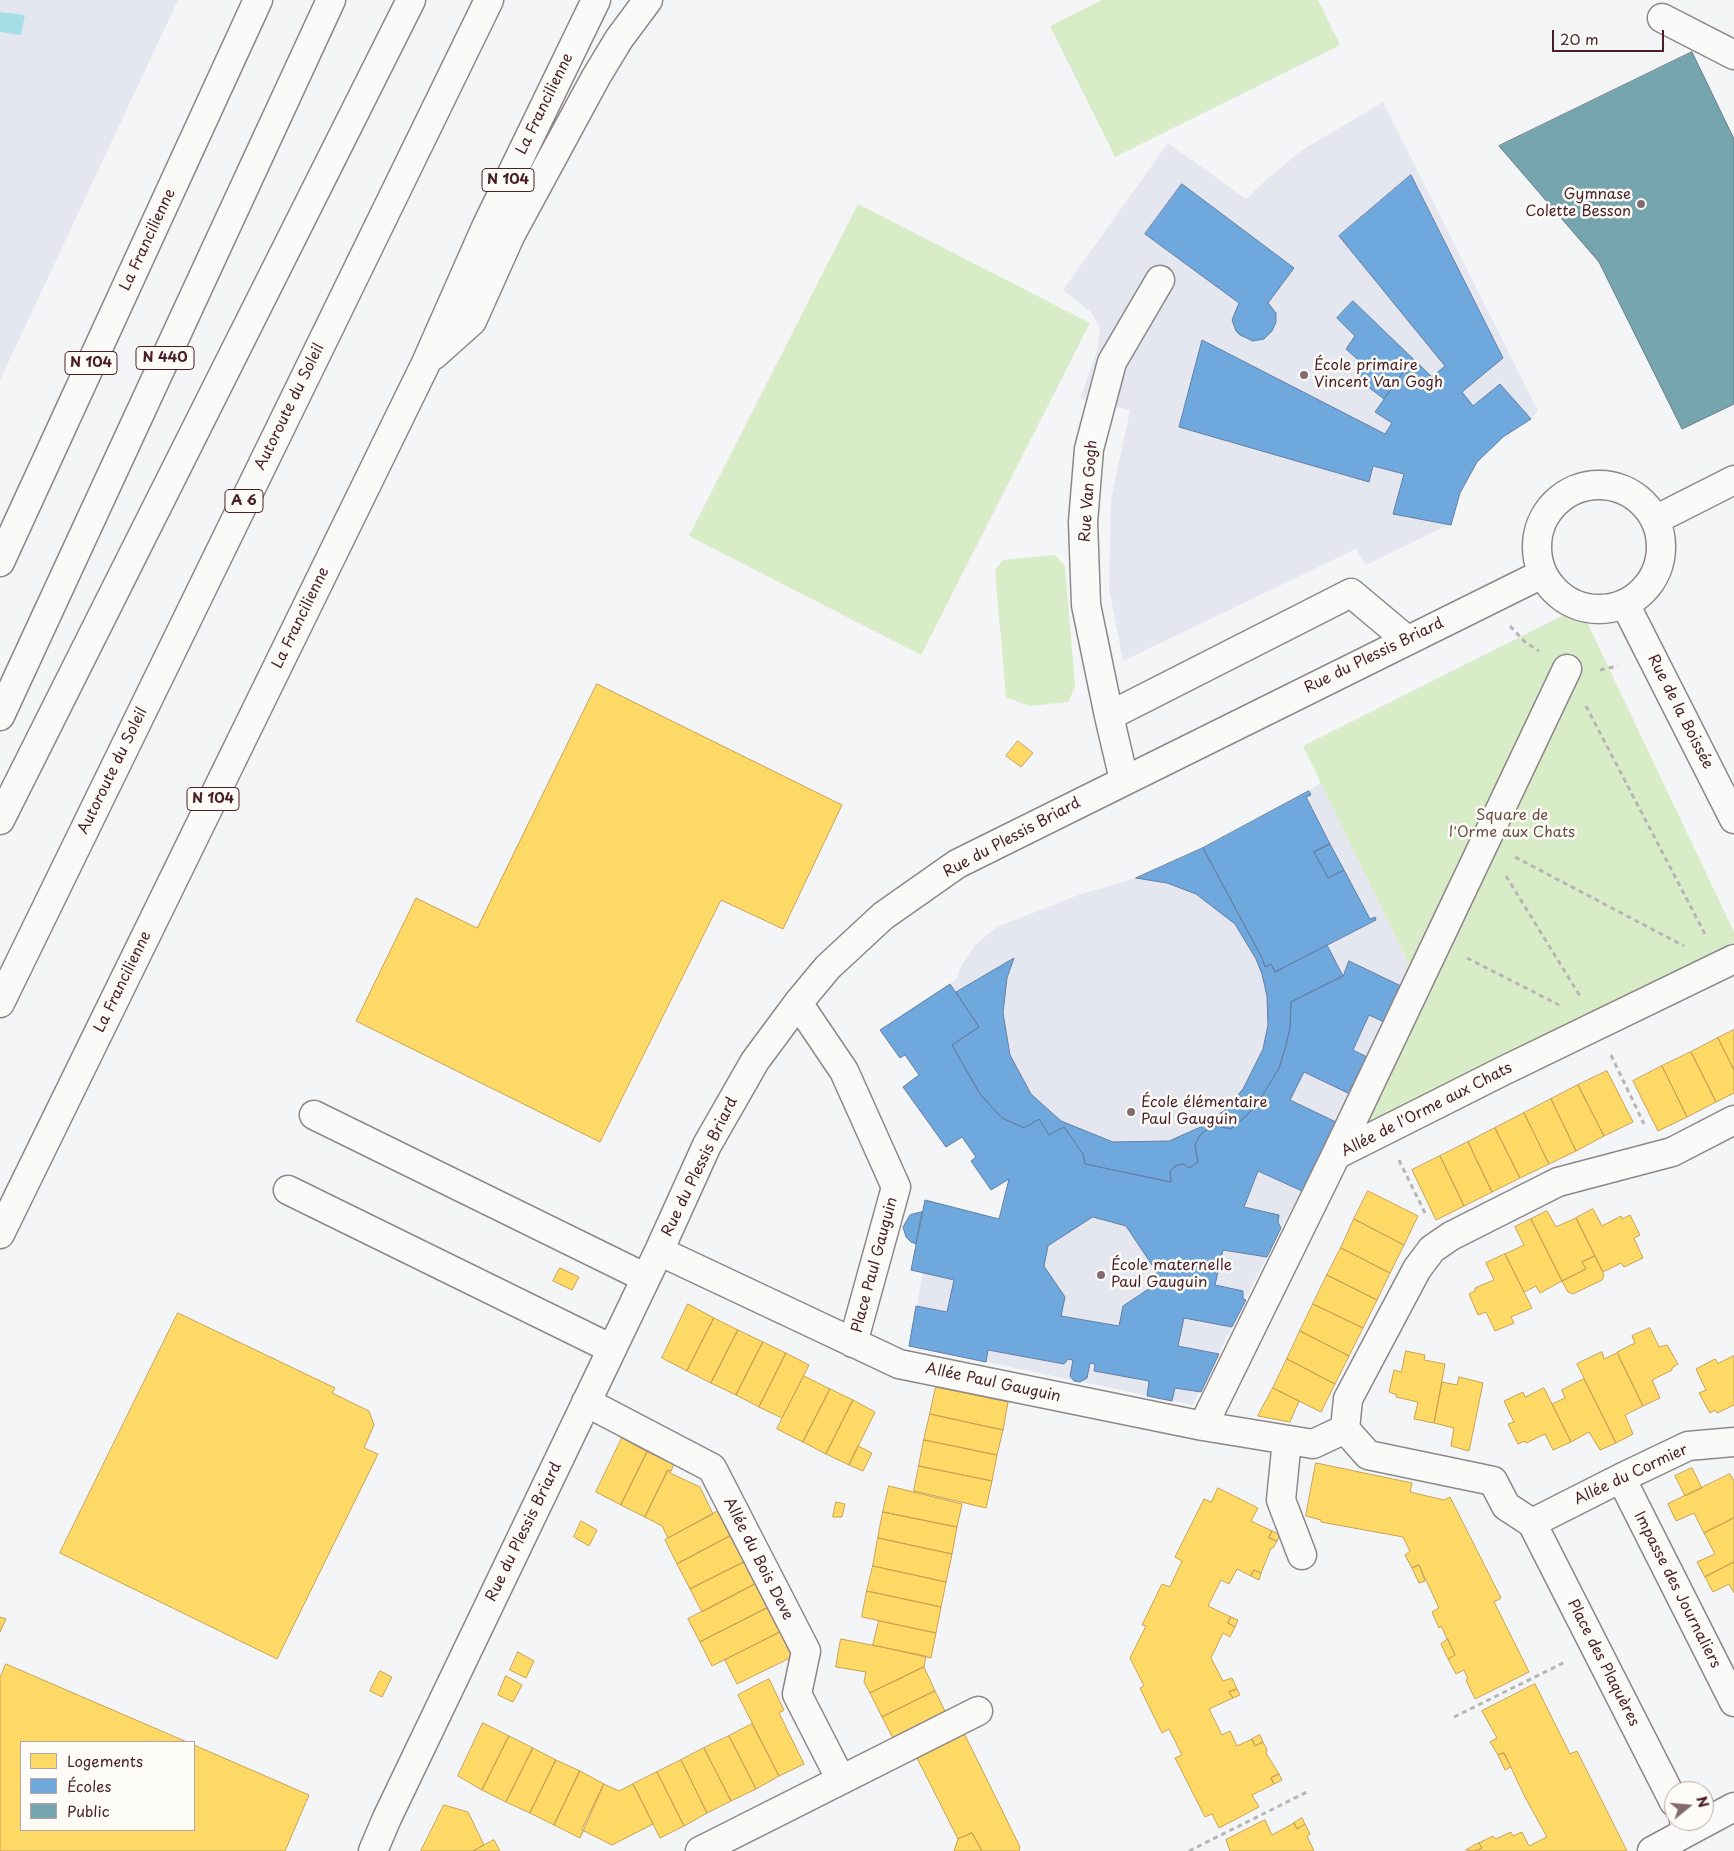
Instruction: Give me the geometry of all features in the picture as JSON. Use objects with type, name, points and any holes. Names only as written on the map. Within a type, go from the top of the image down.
[{"type":"main road","name":"La Francilienne","points":[[0,562],[258,0]]},
{"type":"main road","name":"N 440","points":[[0,716],[331,0]]},
{"type":"main road","points":[[0,820],[411,0]]},
{"type":"main road","name":"Autoroute du Soleil","points":[[0,1003],[489,0]]},
{"type":"main road","name":"La Francilienne","points":[[0,1234],[426,363],[486,225],[596,0]]},
{"type":"main road","points":[[426,363],[472,321],[511,234],[596,77],[619,39],[648,0]]},
{"type":"main road","points":[[1662,18],[1734,54]]},
{"type":"main road","name":"Rue Van Gogh","points":[[1124,780],[1086,605],[1083,522],[1088,449],[1112,362],[1160,280]]},
{"type":"main road","points":[[1655,520],[1734,480]]},
{"type":"main road","points":[[1603,484],[1624,490],[1643,502],[1655,520],[1661,539],[1661,558],[1654,577],[1642,593],[1625,604],[1610,609],[1593,610],[1578,606],[1563,599],[1551,588],[1542,574],[1537,553],[1538,532],[1547,512],[1563,496],[1582,487],[1603,484]]},
{"type":"main road","name":"Rue du Plessis Briard","points":[[373,1851],[708,1145],[755,1061],[798,1003],[828,967],[883,916],[956,864],[1542,574]]},
{"type":"main road","points":[[1109,716],[1351,593],[1407,640]]},
{"type":"main road","name":"Rue de la Boissée","points":[[1625,604],[1734,819]]},
{"type":"main road","points":[[1336,1155],[1567,669]]},
{"type":"main road","name":"Allée de l'Orme aux Chats","points":[[1203,1426],[1336,1155],[1727,962]]},
{"type":"main road","name":"Place Paul Gauguin","points":[[798,1003],[844,1071],[896,1187],[853,1342]]},
{"type":"main road","points":[[314,1115],[646,1278]]},
{"type":"main road","points":[[1532,1523],[1506,1506],[1493,1481],[1368,1455],[1345,1429],[1348,1398],[1417,1270],[1432,1249],[1451,1236],[1558,1182],[1672,1152],[1734,1120]]},
{"type":"main road","points":[[288,1190],[612,1349]]},
{"type":"main road","name":"Allée Paul Gauguin","points":[[658,1251],[899,1364],[1203,1426],[1313,1444],[1345,1429]]},
{"type":"main road","name":"Allée du Bois Deve","points":[[586,1402],[712,1468],[806,1651],[797,1694],[841,1780]]},
{"type":"main road","points":[[1287,1440],[1281,1500],[1302,1555]]},
{"type":"main road","name":"Allée du Cormier","points":[[1532,1523],[1688,1446],[1734,1442]]},
{"type":"main road","name":"Impasse des Journaliers","points":[[1620,1478],[1734,1702]]},
{"type":"main road","name":"Place des Plaquères","points":[[1532,1523],[1664,1782]]},
{"type":"main road","points":[[700,1851],[978,1710]]},
{"type":"main road","points":[[1714,1815],[1734,1807]]},
{"type":"main road","points":[[1652,1851],[1679,1831]]},
{"type":"path","points":[[1567,669],[1727,962]]},
{"type":"path","points":[[1485,842],[1727,962]]},
{"type":"path","points":[[1485,842],[1597,1025],[1658,1155]]},
{"type":"path","points":[[1437,943],[1597,1025]]},
{"type":"path","points":[[1385,1130],[1440,1244]]},
{"type":"path","points":[[1454,1717],[1568,1660]]},
{"type":"path","points":[[1189,1851],[1309,1791]]},
{"type":"shaded area","points":[[0,0],[178,0],[0,380]]},
{"type":"shaded area","name":"École primaire Vincent Van Gogh","points":[[1383,102],[1538,411],[1531,419],[1503,437],[1477,462],[1460,493],[1451,525],[1366,565],[1356,549],[1123,661],[1109,589],[1111,499],[1130,410],[1080,399],[1097,351],[1100,329],[1092,313],[1063,290],[1168,143],[1246,199],[1268,178],[1304,149]]},
{"type":"shaded area","name":"École élémentaire Paul Gauguin","points":[[1321,783],[1411,969],[1302,1191],[1281,1228],[1193,1405],[909,1346],[923,1273],[916,1244],[911,1242],[904,1233],[903,1227],[906,1219],[914,1213],[922,1212],[925,1200],[999,1219],[1009,1179],[991,1190],[971,1161],[976,1156],[962,1137],[946,1147],[903,1087],[919,1075],[905,1055],[900,1058],[880,1030],[957,979],[960,968],[975,945],[997,927],[1081,894],[1136,878],[1203,848]]},
{"type":"green space","points":[[1102,0],[1318,0],[1340,45],[1115,157],[1050,26]]},
{"type":"green space","points":[[858,204],[1090,323],[921,655],[689,536]]},
{"type":"green space","points":[[1055,555],[1065,566],[1075,687],[1068,702],[1029,706],[1006,697],[995,570],[1003,560]]},
{"type":"green space","name":"Square de l'Orme aux Chats","points":[[1564,615],[1586,620],[1734,932],[1734,942],[1325,1146],[1411,969],[1303,746]]},
{"type":"water","points":[[0,12],[25,15],[21,35],[0,32]]},
{"type":"building: Logements","points":[[597,684],[842,805],[783,929],[721,900],[600,1142],[356,1021],[416,898],[477,928]]},
{"type":"building: Logements","points":[[1018,741],[1033,753],[1021,767],[1006,756]]},
{"type":"building: Logements","points":[[1734,1030],[1734,1070],[1718,1038]]},
{"type":"building: Logements","points":[[1718,1038],[1734,1070],[1734,1093],[1716,1102],[1691,1052]]},
{"type":"building: Logements","points":[[1691,1052],[1716,1102],[1687,1117],[1662,1066]]},
{"type":"building: Logements","points":[[1662,1066],[1687,1117],[1658,1131],[1633,1081]]},
{"type":"building: Logements","points":[[1607,1071],[1633,1122],[1604,1136],[1578,1085]]},
{"type":"building: Logements","points":[[1578,1085],[1604,1136],[1576,1151],[1551,1099]]},
{"type":"building: Logements","points":[[1551,1099],[1576,1151],[1549,1164],[1524,1113]]},
{"type":"building: Logements","points":[[1524,1113],[1549,1164],[1520,1178],[1495,1128]]},
{"type":"building: Logements","points":[[1495,1128],[1520,1178],[1492,1192],[1468,1142]]},
{"type":"building: Logements","points":[[1468,1142],[1492,1192],[1464,1206],[1440,1156]]},
{"type":"building: Logements","points":[[1440,1156],[1464,1206],[1436,1220],[1412,1170]]},
{"type":"building: Logements","points":[[1368,1191],[1418,1216],[1404,1245],[1354,1219]]},
{"type":"building: Logements","points":[[1593,1209],[1602,1226],[1621,1216],[1622,1219],[1630,1215],[1640,1235],[1634,1238],[1643,1258],[1624,1267],[1621,1263],[1603,1272],[1576,1218]]},
{"type":"building: Logements","points":[[1547,1211],[1556,1227],[1576,1218],[1595,1256],[1582,1262],[1586,1269],[1562,1281],[1531,1219]]},
{"type":"building: Logements","points":[[1354,1219],[1404,1245],[1390,1273],[1341,1248]]},
{"type":"building: Logements","points":[[1531,1219],[1562,1281],[1540,1293],[1536,1286],[1524,1292],[1505,1254],[1524,1245],[1515,1227]]},
{"type":"building: Logements","points":[[1341,1248],[1390,1273],[1377,1300],[1327,1275]]},
{"type":"building: Logements","points":[[1505,1254],[1532,1308],[1511,1317],[1514,1323],[1495,1331],[1486,1312],[1478,1315],[1469,1294],[1475,1291],[1475,1288],[1494,1280],[1486,1263]]},
{"type":"building: Logements","points":[[1595,1256],[1604,1275],[1602,1280],[1573,1294],[1568,1292],[1562,1281],[1586,1269],[1582,1262]]},
{"type":"building: Logements","points":[[560,1268],[579,1277],[572,1290],[553,1281]]},
{"type":"building: Logements","points":[[1327,1275],[1377,1300],[1363,1328],[1313,1304]]},
{"type":"building: Logements","points":[[688,1304],[714,1318],[687,1371],[662,1358]]},
{"type":"building: Logements","points":[[1313,1304],[1363,1328],[1349,1356],[1300,1331]]},
{"type":"building: Logements","points":[[178,1313],[335,1388],[332,1393],[369,1411],[374,1425],[364,1448],[378,1454],[277,1659],[60,1553]]},
{"type":"building: Logements","points":[[714,1318],[738,1330],[711,1383],[687,1371]]},
{"type":"building: Logements","points":[[1650,1328],[1659,1347],[1667,1345],[1678,1364],[1672,1370],[1652,1380],[1660,1398],[1643,1406],[1617,1352],[1635,1343],[1632,1336]]},
{"type":"building: Logements","points":[[738,1330],[763,1342],[736,1395],[711,1383]]},
{"type":"building: Logements","points":[[1300,1331],[1349,1356],[1335,1384],[1287,1359]]},
{"type":"building: Logements","points":[[763,1342],[786,1353],[759,1407],[736,1395]]},
{"type":"building: Logements","points":[[1406,1351],[1425,1355],[1424,1360],[1445,1364],[1434,1423],[1414,1419],[1418,1402],[1396,1397],[1397,1395],[1389,1392],[1394,1370],[1401,1372]]},
{"type":"building: Logements","points":[[1602,1352],[1604,1359],[1617,1353],[1643,1406],[1625,1415],[1633,1434],[1616,1443],[1577,1364]]},
{"type":"building: Logements","points":[[786,1353],[809,1365],[782,1418],[759,1407]]},
{"type":"building: Logements","points":[[1734,1356],[1734,1405],[1717,1413],[1715,1410],[1710,1413],[1699,1393],[1706,1390],[1696,1369],[1715,1359],[1718,1363]]},
{"type":"building: Logements","points":[[1287,1359],[1335,1384],[1321,1412],[1273,1388]]},
{"type":"building: Logements","points":[[804,1376],[830,1389],[803,1442],[777,1429]]},
{"type":"building: Logements","points":[[1459,1377],[1483,1383],[1469,1451],[1451,1446],[1454,1428],[1434,1423],[1442,1382],[1457,1385]]},
{"type":"building: Logements","points":[[1584,1379],[1616,1443],[1600,1450],[1589,1432],[1571,1442],[1552,1404],[1565,1398],[1562,1390]]},
{"type":"building: Logements","points":[[936,1387],[1008,1402],[1003,1430],[930,1414]]},
{"type":"building: Logements","points":[[1273,1388],[1299,1401],[1290,1422],[1258,1416]]},
{"type":"building: Logements","points":[[1544,1388],[1571,1442],[1553,1450],[1545,1434],[1526,1443],[1525,1441],[1518,1444],[1508,1424],[1514,1422],[1504,1401],[1523,1392],[1525,1397]]},
{"type":"building: Logements","points":[[830,1389],[853,1400],[826,1454],[803,1442]]},
{"type":"building: Logements","points":[[853,1400],[875,1412],[849,1465],[826,1454]]},
{"type":"building: Logements","points":[[930,1414],[1003,1430],[997,1455],[924,1440]]},
{"type":"building: Logements","points":[[622,1438],[647,1452],[621,1505],[596,1492]]},
{"type":"building: Logements","points":[[924,1440],[997,1455],[992,1481],[919,1466]]},
{"type":"building: Logements","points":[[858,1446],[872,1453],[863,1471],[849,1465]]},
{"type":"building: Logements","points":[[647,1452],[674,1464],[671,1471],[668,1470],[645,1517],[621,1505]]},
{"type":"building: Logements","points":[[1316,1463],[1412,1483],[1410,1492],[1444,1500],[1450,1497],[1501,1598],[1494,1602],[1529,1672],[1475,1699],[1466,1680],[1468,1679],[1464,1670],[1456,1674],[1448,1659],[1455,1655],[1432,1612],[1439,1608],[1419,1565],[1412,1568],[1405,1555],[1410,1551],[1403,1537],[1321,1522],[1321,1520],[1306,1516]]},
{"type":"building: Logements","points":[[919,1466],[992,1481],[986,1508],[914,1491]]},
{"type":"building: Logements","points":[[1692,1468],[1702,1488],[1685,1496],[1675,1476]]},
{"type":"building: Logements","points":[[668,1470],[671,1471],[670,1473],[700,1487],[713,1514],[668,1538],[662,1526],[645,1517]]},
{"type":"building: Logements","points":[[1730,1474],[1734,1481],[1734,1518],[1704,1533],[1694,1513],[1676,1521],[1668,1504]]},
{"type":"building: Logements","points":[[889,1486],[962,1504],[957,1527],[883,1512]]},
{"type":"building: Logements","points":[[1218,1488],[1258,1508],[1251,1521],[1272,1531],[1269,1538],[1277,1541],[1273,1548],[1271,1548],[1261,1573],[1254,1570],[1251,1576],[1237,1569],[1229,1584],[1221,1580],[1208,1606],[1231,1617],[1228,1623],[1235,1627],[1230,1637],[1223,1633],[1211,1658],[1223,1681],[1232,1678],[1237,1689],[1229,1692],[1233,1698],[1209,1709],[1222,1735],[1230,1731],[1237,1746],[1252,1739],[1255,1746],[1263,1742],[1267,1750],[1266,1753],[1279,1774],[1271,1778],[1274,1784],[1252,1795],[1259,1807],[1219,1828],[1212,1814],[1205,1817],[1175,1758],[1182,1755],[1169,1729],[1162,1733],[1140,1688],[1144,1686],[1130,1658],[1146,1626],[1142,1625],[1162,1584],[1170,1587],[1182,1561],[1175,1557],[1204,1499],[1211,1502]]},
{"type":"building: Logements","points":[[836,1502],[845,1504],[842,1517],[833,1517]]},
{"type":"building: Logements","points":[[718,1511],[730,1536],[677,1564],[665,1540]]},
{"type":"building: Logements","points":[[883,1512],[957,1527],[952,1554],[878,1538]]},
{"type":"building: Logements","points":[[1734,1518],[1734,1562],[1705,1577],[1697,1562],[1715,1554],[1704,1533]]},
{"type":"building: Logements","points":[[581,1521],[597,1530],[589,1546],[574,1537]]},
{"type":"building: Logements","points":[[1272,1531],[1280,1535],[1277,1541],[1269,1538]]},
{"type":"building: Logements","points":[[730,1536],[744,1562],[690,1589],[677,1564]]},
{"type":"building: Logements","points":[[878,1538],[952,1554],[946,1582],[873,1566]]},
{"type":"building: Logements","points":[[744,1562],[755,1584],[702,1612],[690,1589]]},
{"type":"building: Logements","points":[[1734,1562],[1734,1593],[1729,1584],[1713,1592],[1705,1577]]},
{"type":"building: Logements","points":[[1419,1565],[1425,1581],[1419,1583],[1412,1568]]},
{"type":"building: Logements","points":[[873,1566],[946,1582],[941,1607],[867,1591]]},
{"type":"building: Logements","points":[[1254,1570],[1261,1573],[1259,1580],[1251,1576]]},
{"type":"building: Logements","points":[[755,1584],[767,1608],[700,1642],[688,1619]]},
{"type":"building: Logements","points":[[867,1591],[941,1607],[936,1633],[862,1617]]},
{"type":"building: Logements","points":[[767,1608],[780,1632],[712,1666],[700,1642]]},
{"type":"building: Logements","points":[[0,1617],[6,1619],[0,1632]]},
{"type":"building: Logements","points":[[1231,1617],[1238,1620],[1235,1627],[1228,1623]]},
{"type":"building: Logements","points":[[879,1621],[936,1633],[931,1658],[873,1645]]},
{"type":"building: Logements","points":[[780,1632],[792,1657],[737,1684],[725,1660]]},
{"type":"building: Logements","points":[[841,1639],[926,1656],[924,1667],[870,1693],[864,1682],[866,1672],[836,1667]]},
{"type":"building: Logements","points":[[1448,1639],[1455,1655],[1448,1659],[1441,1644]]},
{"type":"building: Logements","points":[[518,1652],[534,1661],[526,1678],[510,1670]]},
{"type":"building: Logements","points":[[6,1664],[185,1741],[20,1741],[20,1831],[195,1831],[195,1745],[309,1795],[285,1851],[0,1851],[0,1678]]},
{"type":"building: Logements","points":[[924,1667],[935,1691],[882,1717],[870,1693]]},
{"type":"building: Logements","points":[[380,1671],[392,1677],[382,1697],[370,1691]]},
{"type":"building: Logements","points":[[506,1676],[522,1685],[513,1702],[498,1695]]},
{"type":"building: Logements","points":[[769,1679],[784,1710],[779,1713],[804,1764],[779,1776],[738,1695]]},
{"type":"building: Logements","points":[[1535,1684],[1570,1754],[1577,1751],[1627,1851],[1475,1851],[1482,1848],[1479,1843],[1493,1836],[1496,1839],[1511,1832],[1513,1836],[1522,1832],[1529,1846],[1547,1837],[1504,1753],[1498,1755],[1490,1742],[1497,1738],[1482,1711]]},
{"type":"building: Logements","points":[[1237,1689],[1240,1695],[1233,1698],[1229,1692]]},
{"type":"building: Logements","points":[[935,1691],[947,1715],[895,1742],[882,1717]]},
{"type":"building: Logements","points":[[483,1723],[509,1736],[482,1790],[458,1776]]},
{"type":"building: Logements","points":[[752,1724],[779,1776],[756,1789],[729,1736]]},
{"type":"building: Logements","points":[[963,1731],[1020,1847],[1019,1851],[982,1851],[972,1833],[958,1839],[915,1754]]},
{"type":"building: Logements","points":[[1260,1735],[1263,1742],[1255,1746],[1252,1739]]},
{"type":"building: Logements","points":[[509,1736],[533,1748],[506,1802],[482,1790]]},
{"type":"building: Logements","points":[[729,1736],[756,1789],[731,1801],[704,1748]]},
{"type":"building: Logements","points":[[533,1748],[556,1760],[530,1813],[506,1802]]},
{"type":"building: Logements","points":[[704,1748],[731,1801],[707,1813],[681,1760]]},
{"type":"building: Logements","points":[[1504,1753],[1511,1767],[1505,1770],[1498,1755]]},
{"type":"building: Logements","points":[[556,1760],[580,1771],[554,1825],[530,1813]]},
{"type":"building: Logements","points":[[681,1760],[707,1813],[684,1826],[657,1772]]},
{"type":"building: Logements","points":[[580,1771],[604,1784],[580,1838],[554,1825]]},
{"type":"building: Logements","points":[[657,1772],[684,1826],[660,1838],[633,1784]]},
{"type":"building: Logements","points":[[1279,1774],[1282,1780],[1274,1784],[1271,1778]]},
{"type":"building: Logements","points":[[604,1784],[619,1791],[633,1784],[653,1824],[612,1845],[582,1830]]},
{"type":"building: Logements","points":[[444,1805],[468,1812],[484,1845],[473,1851],[421,1851]]},
{"type":"building: Logements","points":[[1302,1818],[1305,1824],[1297,1829],[1294,1823]]},
{"type":"building: Logements","points":[[1265,1820],[1272,1835],[1294,1823],[1297,1829],[1305,1824],[1310,1834],[1307,1836],[1314,1851],[1230,1851],[1226,1840]]},
{"type":"building: Logements","points":[[972,1833],[982,1851],[954,1851],[958,1839]]},
{"type":"building: Logements","points":[[494,1840],[500,1851],[473,1851],[484,1845]]},
{"type":"building: Logements","points":[[1479,1843],[1482,1848],[1475,1851],[1466,1850]]},
{"type":"building: Écoles","points":[[1411,175],[1503,358],[1462,392],[1473,406],[1500,384],[1531,419],[1503,437],[1477,462],[1460,493],[1451,525],[1393,514],[1404,474],[1373,466],[1369,482],[1179,427],[1202,340],[1385,434],[1392,423],[1375,412],[1404,371],[1422,385],[1445,366],[1339,236]]},
{"type":"building: Écoles","points":[[1182,184],[1294,268],[1268,303],[1276,313],[1276,322],[1272,331],[1264,339],[1253,341],[1240,335],[1236,331],[1232,320],[1239,303],[1145,234]]},
{"type":"building: Écoles","points":[[1353,301],[1432,377],[1422,385],[1404,371],[1384,399],[1358,379],[1365,366],[1346,349],[1355,336],[1337,318]]},
{"type":"building: Écoles","points":[[1309,791],[1311,795],[1306,797],[1330,844],[1314,852],[1328,878],[1344,870],[1370,919],[1375,917],[1376,920],[1275,972],[1271,964],[1265,967],[1203,848]]},
{"type":"building: Écoles","points":[[1330,844],[1344,870],[1328,878],[1314,852]]},
{"type":"building: Écoles","points":[[1203,848],[1265,967],[1271,964],[1275,972],[1327,945],[1343,976],[1291,1002],[1290,1028],[1285,1049],[1279,1068],[1261,1098],[1247,1115],[1231,1129],[1217,1126],[1209,1128],[1200,1135],[1195,1145],[1198,1162],[1189,1168],[1183,1164],[1175,1166],[1170,1172],[1171,1182],[1085,1164],[1083,1154],[1064,1127],[1049,1135],[1039,1119],[1024,1128],[1002,1118],[980,1094],[952,1045],[979,1027],[956,992],[1014,958],[1007,978],[1003,1013],[1010,1055],[1031,1094],[1061,1121],[1113,1142],[1169,1141],[1203,1126],[1225,1110],[1243,1089],[1263,1049],[1268,1025],[1267,996],[1262,974],[1256,959],[1235,924],[1196,894],[1167,883],[1136,878]]},
{"type":"building: Écoles","points":[[1349,961],[1401,986],[1384,1022],[1369,1015],[1353,1050],[1367,1057],[1350,1094],[1304,1072],[1290,1100],[1336,1122],[1302,1191],[1258,1171],[1244,1207],[1279,1215],[1278,1222],[1281,1228],[1267,1257],[1223,1250],[1215,1285],[1243,1291],[1243,1299],[1246,1300],[1232,1327],[1184,1318],[1178,1346],[1219,1354],[1201,1392],[1175,1388],[1172,1401],[1147,1396],[1149,1381],[1094,1371],[1095,1364],[1090,1363],[1087,1378],[1080,1382],[1074,1381],[1070,1376],[1073,1360],[1068,1359],[1064,1364],[988,1350],[986,1362],[909,1346],[916,1306],[947,1312],[954,1280],[911,1270],[925,1200],[999,1219],[1009,1179],[991,1190],[971,1161],[976,1157],[962,1137],[946,1147],[903,1087],[919,1075],[905,1055],[900,1058],[880,1030],[950,984],[979,1027],[952,1045],[980,1094],[1002,1118],[1024,1128],[1039,1119],[1049,1135],[1064,1127],[1083,1154],[1085,1164],[1171,1182],[1170,1172],[1175,1166],[1183,1164],[1189,1168],[1198,1162],[1195,1145],[1200,1135],[1209,1128],[1217,1126],[1231,1129],[1247,1115],[1261,1098],[1279,1068],[1285,1049],[1290,1028],[1291,1002],[1343,976]],"holes":[[[1093,1217],[1126,1226],[1156,1271],[1153,1286],[1123,1306],[1119,1326],[1061,1316],[1065,1297],[1044,1266],[1048,1246]]]},
{"type":"building: Écoles","points":[[922,1212],[916,1244],[906,1237],[903,1227],[910,1215]]},
{"type":"building: Public","name":"Gymnase Colette Besson","points":[[1692,52],[1734,139],[1734,404],[1682,429],[1599,262],[1499,146]]},
{"type":"place","name":"Gymnase Colette Besson","points":[[1641,204]]},
{"type":"place","name":"École primaire Vincent Van Gogh","points":[[1304,375]]},
{"type":"place","name":"École élémentaire Paul Gauguin","points":[[1131,1112]]},
{"type":"place","name":"École maternelle Paul Gauguin","points":[[1101,1275]]}]
